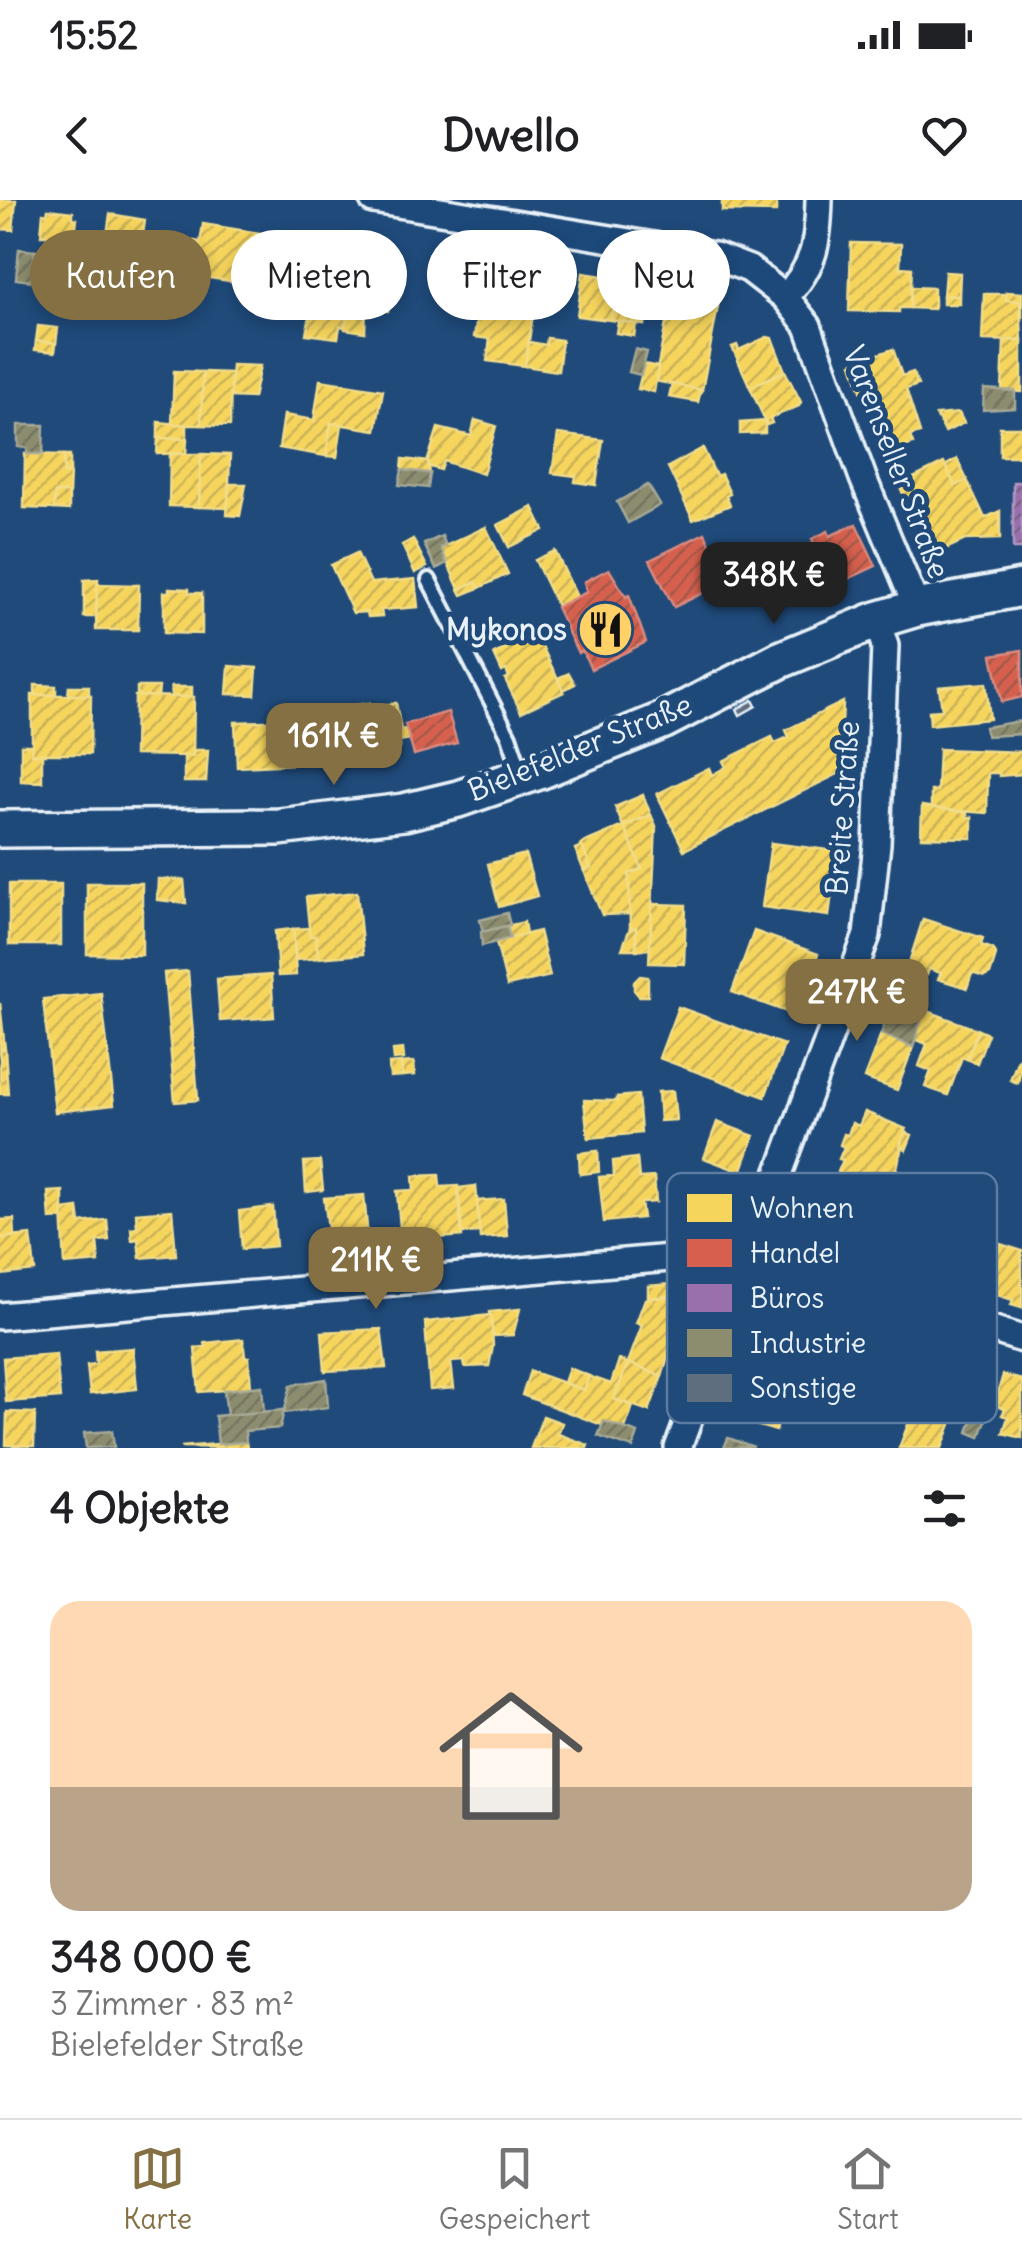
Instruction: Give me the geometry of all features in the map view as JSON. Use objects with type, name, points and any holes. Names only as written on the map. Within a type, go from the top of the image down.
[{"type":"street","name":"Varenseller Straße","points":[[373,200],[715,256],[749,269],[785,297],[808,326],[862,478],[917,608]]},
{"type":"street","points":[[785,297],[811,264],[819,200]]},
{"type":"street","name":"Bielefelder Straße","points":[[0,828],[279,827],[404,812],[523,778],[664,720],[780,660],[877,620],[917,608],[1022,588]]},
{"type":"street","name":"Breite Straße","points":[[780,1173],[867,935],[877,844],[885,646],[877,620]]},
{"type":"street","points":[[0,1316],[667,1258]]},
{"type":"street","points":[[997,1331],[1022,1339]]},
{"type":"street","name":"Breite Straße","points":[[678,1448],[687,1423]]},
{"type":"lane","points":[[430,580],[509,736],[523,778]]},
{"type":"building: Wohnen","points":[[0,200],[16,200],[13,230],[0,229]]},
{"type":"building: Wohnen","points":[[722,200],[777,200],[776,212],[722,211]]},
{"type":"building: Wohnen","points":[[48,209],[73,212],[76,230],[41,230],[43,213],[47,214]]},
{"type":"building: Wohnen","points":[[110,214],[145,220],[144,230],[108,230]]},
{"type":"building: Wohnen","points":[[203,224],[241,230],[231,230],[231,281],[211,278],[211,230],[202,230]]},
{"type":"building: Wohnen","points":[[851,243],[901,244],[900,267],[912,268],[910,308],[899,308],[899,312],[849,311]]},
{"type":"building: Wohnen","points":[[945,272],[960,273],[959,296],[943,296]]},
{"type":"building: Wohnen","points":[[583,273],[597,275],[597,318],[577,316]]},
{"type":"building: Wohnen","points":[[911,287],[934,288],[934,309],[910,308]]},
{"type":"building: Wohnen","points":[[1006,292],[1022,293],[1022,318],[1020,301],[1006,300]]},
{"type":"building: Wohnen","points":[[984,294],[1006,294],[1006,300],[1020,301],[1022,341],[982,340]]},
{"type":"building: Wohnen","points":[[943,296],[959,296],[959,304],[943,304]]},
{"type":"building: Wohnen","points":[[309,320],[346,320],[345,327],[340,326],[338,338],[306,334]]},
{"type":"building: Wohnen","points":[[346,320],[365,320],[365,332],[345,329]]},
{"type":"building: Wohnen","points":[[477,320],[532,320],[525,366],[487,361],[490,339],[474,337]]},
{"type":"building: Wohnen","points":[[611,320],[645,320],[644,325]]},
{"type":"building: Wohnen","points":[[667,320],[715,320],[702,390],[655,381]]},
{"type":"building: Wohnen","points":[[618,321],[636,324],[634,336],[616,333]]},
{"type":"building: Wohnen","points":[[38,326],[58,328],[56,343],[36,341]]},
{"type":"building: Wohnen","points":[[547,338],[562,340],[558,371],[525,366],[529,342],[546,345]]},
{"type":"building: Wohnen","points":[[772,338],[785,371],[750,387],[732,347],[737,345],[739,350]]},
{"type":"building: Wohnen","points":[[1004,340],[1022,341],[1022,392],[1002,391]]},
{"type":"building: Wohnen","points":[[36,341],[56,343],[55,352],[35,350]]},
{"type":"building: Wohnen","points":[[893,349],[902,376],[913,372],[918,385],[906,389],[920,433],[910,436],[913,444],[898,449],[895,441],[879,446],[852,363]]},
{"type":"building: Wohnen","points":[[644,364],[658,367],[654,392],[638,389]]},
{"type":"building: Wohnen","points":[[232,365],[260,366],[253,398],[230,397]]},
{"type":"building: Wohnen","points":[[174,371],[203,372],[201,425],[172,425]]},
{"type":"building: Wohnen","points":[[785,371],[801,402],[770,418],[772,423],[767,425],[750,387]]},
{"type":"building: Wohnen","points":[[203,372],[231,373],[230,426],[201,425]]},
{"type":"building: Wohnen","points":[[320,380],[383,390],[376,430],[331,423],[326,456],[279,448],[284,415],[314,420]]},
{"type":"building: Wohnen","points":[[672,384],[701,390],[698,402],[669,397]]},
{"type":"building: Wohnen","points":[[959,413],[964,423],[945,432],[936,415]]},
{"type":"building: Wohnen","points":[[475,420],[496,426],[483,474],[444,461],[441,470],[426,466],[438,428],[471,436]]},
{"type":"building: Wohnen","points":[[765,421],[765,433],[740,434],[740,423]]},
{"type":"building: Wohnen","points":[[158,422],[187,425],[187,439],[158,438]]},
{"type":"building: Wohnen","points":[[331,423],[342,424],[337,457],[326,456]]},
{"type":"building: Wohnen","points":[[1000,427],[1022,427],[1022,456],[1000,456]]},
{"type":"building: Wohnen","points":[[558,434],[603,440],[596,485],[575,482],[576,476],[552,473]]},
{"type":"building: Wohnen","points":[[158,438],[187,439],[186,453],[157,454]]},
{"type":"building: Wohnen","points":[[703,448],[716,476],[721,474],[730,494],[726,496],[730,505],[693,520],[668,467]]},
{"type":"building: Wohnen","points":[[25,454],[64,455],[64,473],[70,472],[69,493],[55,493],[54,509],[24,508]]},
{"type":"building: Wohnen","points":[[170,454],[201,454],[199,507],[169,506]]},
{"type":"building: Wohnen","points":[[201,454],[230,455],[228,508],[199,507]]},
{"type":"building: Wohnen","points":[[64,455],[70,455],[70,472],[64,473]]},
{"type":"building: Wohnen","points":[[403,459],[428,462],[430,473],[402,470]]},
{"type":"building: Wohnen","points":[[957,459],[967,480],[955,486],[945,466]]},
{"type":"building: Wohnen","points":[[944,463],[955,486],[967,480],[985,518],[1000,511],[1000,539],[965,540],[932,555],[899,485]]},
{"type":"building: Wohnen","points":[[229,484],[246,484],[240,516],[227,515]]},
{"type":"building: Wohnen","points":[[55,493],[69,493],[69,510],[54,509]]},
{"type":"building: Wohnen","points":[[533,507],[544,530],[509,547],[498,525]]},
{"type":"building: Wohnen","points":[[486,527],[508,574],[479,588],[476,582],[459,589],[441,548]]},
{"type":"building: Wohnen","points":[[413,539],[427,567],[415,573],[402,545]]},
{"type":"building: Wohnen","points":[[555,551],[577,597],[557,606],[535,560]]},
{"type":"building: Wohnen","points":[[357,553],[371,583],[415,579],[418,607],[381,610],[382,616],[353,613],[331,565]]},
{"type":"building: Wohnen","points":[[98,579],[96,617],[84,617],[84,580]]},
{"type":"building: Wohnen","points":[[476,582],[479,588],[462,595],[459,589]]},
{"type":"building: Wohnen","points":[[97,584],[139,585],[138,630],[96,630]]},
{"type":"building: Wohnen","points":[[169,588],[202,593],[202,634],[164,633],[164,592],[169,592]]},
{"type":"building: Wohnen","points":[[527,631],[530,637],[510,647],[507,641]]},
{"type":"building: Wohnen","points":[[536,634],[564,692],[521,712],[505,679],[509,677],[506,670],[502,672],[494,654]]},
{"type":"building: Wohnen","points":[[229,666],[257,668],[255,695],[227,694]]},
{"type":"building: Wohnen","points":[[569,673],[575,684],[563,690],[558,678]]},
{"type":"building: Wohnen","points":[[986,683],[990,719],[930,725],[929,711],[942,710],[939,687]]},
{"type":"building: Wohnen","points":[[35,685],[56,686],[56,695],[35,695]]},
{"type":"building: Wohnen","points":[[69,686],[89,686],[89,696],[68,695]]},
{"type":"building: Wohnen","points":[[137,687],[159,687],[158,697],[137,696]]},
{"type":"building: Wohnen","points":[[171,687],[192,687],[192,697],[171,697]]},
{"type":"building: Wohnen","points":[[32,695],[91,695],[90,754],[32,754]]},
{"type":"building: Wohnen","points":[[135,696],[194,697],[193,756],[134,755]]},
{"type":"building: Wohnen","points":[[843,702],[840,773],[684,850],[657,794],[709,768],[712,775],[726,767],[723,761],[772,737],[775,743],[789,737],[786,730]]},
{"type":"building: Wohnen","points":[[370,703],[372,713],[397,709],[401,730],[406,729],[410,739],[399,741],[400,748],[352,760],[343,707]]},
{"type":"building: Wohnen","points":[[396,703],[397,709],[372,713],[371,707]]},
{"type":"building: Wohnen","points":[[335,719],[341,754],[311,759],[309,723]]},
{"type":"building: Wohnen","points":[[293,720],[295,764],[237,767],[235,722]]},
{"type":"building: Wohnen","points":[[21,745],[32,745],[32,754],[42,754],[42,782],[21,781]]},
{"type":"building: Wohnen","points":[[939,749],[1022,752],[1022,774],[988,773],[987,813],[931,809],[931,791],[937,791]]},
{"type":"building: Wohnen","points":[[193,750],[208,750],[206,782],[184,782],[184,756],[193,756]]},
{"type":"building: Wohnen","points":[[643,795],[651,815],[624,826],[642,869],[629,874],[631,914],[602,915],[584,871],[591,868],[581,844],[623,826],[615,807]]},
{"type":"building: Wohnen","points":[[922,806],[967,813],[967,817],[972,817],[972,838],[921,837]]},
{"type":"building: Wohnen","points":[[651,815],[656,826],[650,949],[636,950],[636,928],[630,928],[629,874],[642,869],[624,826]]},
{"type":"building: Wohnen","points":[[771,843],[837,851],[829,916],[762,907]]},
{"type":"building: Wohnen","points":[[582,846],[591,868],[584,871],[575,849]]},
{"type":"building: Wohnen","points":[[525,854],[537,896],[499,907],[488,864]]},
{"type":"building: Wohnen","points":[[158,879],[184,880],[186,903],[157,900]]},
{"type":"building: Wohnen","points":[[87,883],[142,883],[142,955],[87,954]]},
{"type":"building: Wohnen","points":[[9,884],[61,884],[61,945],[9,945]]},
{"type":"building: Wohnen","points":[[357,892],[363,954],[318,958],[316,936],[310,936],[306,897]]},
{"type":"building: Wohnen","points":[[652,904],[686,905],[684,964],[649,963]]},
{"type":"building: Wohnen","points":[[923,919],[983,938],[981,945],[993,949],[996,955],[990,974],[984,977],[972,973],[967,988],[938,979],[941,973],[929,969],[927,975],[907,969]]},
{"type":"building: Wohnen","points":[[524,922],[526,934],[510,938],[507,926]]},
{"type":"building: Wohnen","points":[[309,928],[310,936],[316,936],[318,958],[296,960],[293,929]]},
{"type":"building: Wohnen","points":[[630,928],[636,928],[636,949],[622,949]]},
{"type":"building: Wohnen","points":[[293,929],[296,975],[278,976],[275,931]]},
{"type":"building: Wohnen","points":[[539,931],[550,976],[507,986],[496,942]]},
{"type":"building: Wohnen","points":[[754,931],[818,954],[795,1015],[732,992]]},
{"type":"building: Wohnen","points":[[188,971],[198,1100],[175,1102],[164,973]]},
{"type":"building: Wohnen","points":[[271,975],[274,1017],[220,1021],[217,979]]},
{"type":"building: Wohnen","points":[[640,976],[648,977],[648,996],[639,996],[634,990],[634,982]]},
{"type":"building: Wohnen","points":[[101,993],[114,1105],[55,1112],[43,999]]},
{"type":"building: Wohnen","points":[[894,998],[925,1010],[922,1018],[891,1006]]},
{"type":"building: Wohnen","points":[[0,1003],[5,1049],[0,1049]]},
{"type":"building: Wohnen","points":[[678,1007],[784,1045],[765,1097],[659,1058]]},
{"type":"building: Wohnen","points":[[925,1010],[978,1030],[967,1059],[962,1057],[948,1095],[925,1087],[931,1071],[919,1066],[927,1044],[914,1039]]},
{"type":"building: Wohnen","points":[[978,1030],[988,1034],[977,1063],[967,1059]]},
{"type":"building: Wohnen","points":[[881,1034],[913,1047],[897,1090],[864,1078]]},
{"type":"building: Wohnen","points":[[0,1049],[5,1049],[8,1094],[0,1094]]},
{"type":"building: Wohnen","points":[[403,1049],[404,1059],[394,1060],[393,1050]]},
{"type":"building: Wohnen","points":[[1018,1059],[1022,1061],[1018,1083],[1010,1080]]},
{"type":"building: Wohnen","points":[[414,1062],[415,1075],[402,1076],[401,1063]]},
{"type":"building: Wohnen","points":[[401,1063],[402,1076],[390,1077],[389,1064]]},
{"type":"building: Wohnen","points":[[673,1091],[676,1120],[660,1121],[658,1092]]},
{"type":"building: Wohnen","points":[[638,1095],[641,1133],[588,1138],[584,1100],[617,1101],[617,1097]]},
{"type":"building: Wohnen","points":[[865,1112],[906,1129],[896,1172],[838,1172],[843,1160],[839,1159],[844,1134],[848,1135],[852,1123],[859,1126]]},
{"type":"building: Wohnen","points":[[717,1122],[754,1136],[741,1172],[704,1158]]},
{"type":"building: Wohnen","points":[[905,1132],[912,1135],[906,1150],[900,1146]]},
{"type":"building: Wohnen","points":[[598,1151],[599,1172],[580,1174],[579,1153]]},
{"type":"building: Wohnen","points":[[637,1158],[639,1178],[654,1177],[656,1202],[641,1203],[643,1218],[604,1222],[599,1177],[614,1176],[613,1161]]},
{"type":"building: Wohnen","points":[[320,1161],[323,1190],[306,1192],[304,1162]]},
{"type":"building: Wohnen","points":[[439,1175],[440,1187],[458,1186],[462,1236],[401,1241],[397,1191],[414,1190],[413,1176]]},
{"type":"building: Wohnen","points":[[476,1186],[480,1232],[462,1233],[458,1188]]},
{"type":"building: Wohnen","points":[[63,1191],[63,1218],[50,1219],[48,1192]]},
{"type":"building: Wohnen","points":[[364,1195],[368,1239],[330,1243],[324,1198]]},
{"type":"building: Wohnen","points":[[504,1199],[507,1236],[480,1238],[477,1201]]},
{"type":"building: Wohnen","points":[[273,1207],[276,1246],[242,1249],[239,1211]]},
{"type":"building: Wohnen","points":[[78,1208],[80,1223],[107,1220],[109,1240],[97,1241],[99,1262],[65,1265],[62,1210]]},
{"type":"building: Wohnen","points":[[172,1210],[176,1255],[140,1258],[138,1239],[132,1240],[131,1228],[137,1227],[136,1213]]},
{"type":"building: Wohnen","points":[[14,1219],[15,1236],[0,1238],[0,1220]]},
{"type":"building: Wohnen","points":[[31,1235],[35,1271],[0,1275],[0,1238]]},
{"type":"building: Wohnen","points":[[997,1243],[1022,1251],[1022,1308],[1011,1305],[1013,1300],[997,1295]]},
{"type":"building: Wohnen","points":[[667,1284],[667,1296],[648,1298],[648,1286]]},
{"type":"building: Wohnen","points":[[667,1297],[667,1360],[662,1376],[628,1363],[642,1325],[636,1323],[645,1299]]},
{"type":"building: Wohnen","points":[[520,1309],[513,1335],[493,1336],[489,1312]]},
{"type":"building: Wohnen","points":[[491,1315],[493,1346],[489,1366],[465,1367],[464,1361],[451,1362],[454,1388],[430,1390],[425,1322]]},
{"type":"building: Wohnen","points":[[381,1329],[386,1368],[325,1371],[322,1332]]},
{"type":"building: Wohnen","points":[[243,1339],[245,1357],[249,1357],[251,1388],[199,1392],[195,1348],[206,1347],[205,1343]]},
{"type":"building: Wohnen","points":[[133,1348],[137,1389],[90,1394],[87,1365],[96,1364],[95,1351]]},
{"type":"building: Wohnen","points":[[56,1354],[60,1398],[6,1402],[3,1358]]},
{"type":"building: Wohnen","points":[[619,1360],[628,1363],[614,1399],[633,1406],[625,1428],[604,1421],[602,1425],[522,1395],[530,1371],[584,1390],[589,1376],[611,1384]]},
{"type":"building: Wohnen","points":[[628,1363],[662,1376],[649,1411],[614,1399]]},
{"type":"building: Wohnen","points":[[569,1368],[589,1376],[584,1390],[564,1383]]},
{"type":"building: Wohnen","points":[[1003,1375],[1022,1380],[1022,1438],[1003,1433],[1008,1417],[1002,1415],[1005,1409],[997,1406]]},
{"type":"building: Wohnen","points":[[7,1412],[35,1413],[34,1446],[6,1445]]},
{"type":"building: Wohnen","points":[[543,1416],[562,1423],[558,1434],[588,1445],[587,1448],[531,1448]]},
{"type":"building: Wohnen","points":[[749,1423],[778,1423],[776,1431]]},
{"type":"building: Wohnen","points":[[909,1423],[951,1423],[942,1448],[899,1448]]},
{"type":"building: Wohnen","points":[[246,1442],[247,1448],[181,1447],[218,1444]]},
{"type":"building: Handel","points":[[856,524],[876,566],[803,600],[783,558],[814,543],[812,539],[828,531],[830,536]]},
{"type":"building: Handel","points":[[705,533],[714,552],[717,550],[715,555],[728,581],[674,607],[650,560]]},
{"type":"building: Handel","points":[[783,558],[797,587],[781,595],[767,566]]},
{"type":"building: Handel","points":[[609,569],[626,597],[629,595],[646,642],[591,669],[582,650],[578,653],[556,607],[587,592],[584,582]]},
{"type":"building: Handel","points":[[1022,650],[1022,697],[1002,702],[992,655]]},
{"type":"building: Handel","points":[[448,712],[457,743],[414,755],[405,724]]},
{"type":"building: Büros","points":[[1013,482],[1022,482],[1022,549],[1013,549]]},
{"type":"building: Industrie","points":[[19,249],[30,250],[30,281],[16,279]]},
{"type":"building: Industrie","points":[[635,349],[647,352],[641,375],[629,372]]},
{"type":"building: Industrie","points":[[984,389],[1015,391],[1015,408],[983,410]]},
{"type":"building: Industrie","points":[[18,425],[44,425],[43,454],[27,454],[27,448],[18,447]]},
{"type":"building: Industrie","points":[[402,470],[430,473],[428,488],[399,485]]},
{"type":"building: Industrie","points":[[648,485],[660,505],[628,523],[617,502]]},
{"type":"building: Industrie","points":[[442,536],[446,546],[441,548],[447,563],[436,569],[424,544]]},
{"type":"building: Industrie","points":[[1021,721],[1022,734],[987,736],[985,727]]},
{"type":"building: Industrie","points":[[507,913],[510,925],[483,932],[480,920]]},
{"type":"building: Industrie","points":[[507,926],[510,938],[482,946],[481,932]]},
{"type":"building: Industrie","points":[[891,1006],[922,1018],[913,1047],[881,1034]]},
{"type":"building: Industrie","points":[[326,1379],[328,1407],[284,1413],[291,1385]]},
{"type":"building: Industrie","points":[[262,1386],[264,1412],[227,1415],[224,1390]]},
{"type":"building: Industrie","points":[[284,1410],[280,1428],[245,1431],[246,1442],[218,1444],[215,1416]]},
{"type":"building: Industrie","points":[[604,1421],[638,1433],[633,1448],[598,1436]]},
{"type":"building: Industrie","points":[[971,1423],[985,1423],[980,1437],[968,1432]]},
{"type":"building: Industrie","points":[[112,1431],[114,1447],[86,1448],[84,1433]]},
{"type":"building: Industrie","points":[[728,1438],[754,1447],[724,1448]]},
{"type":"building: Sonstige","points":[[753,700],[756,706],[740,715],[737,709]]},
{"type":"place","name":"Mykonos","points":[[606,630]]}]
